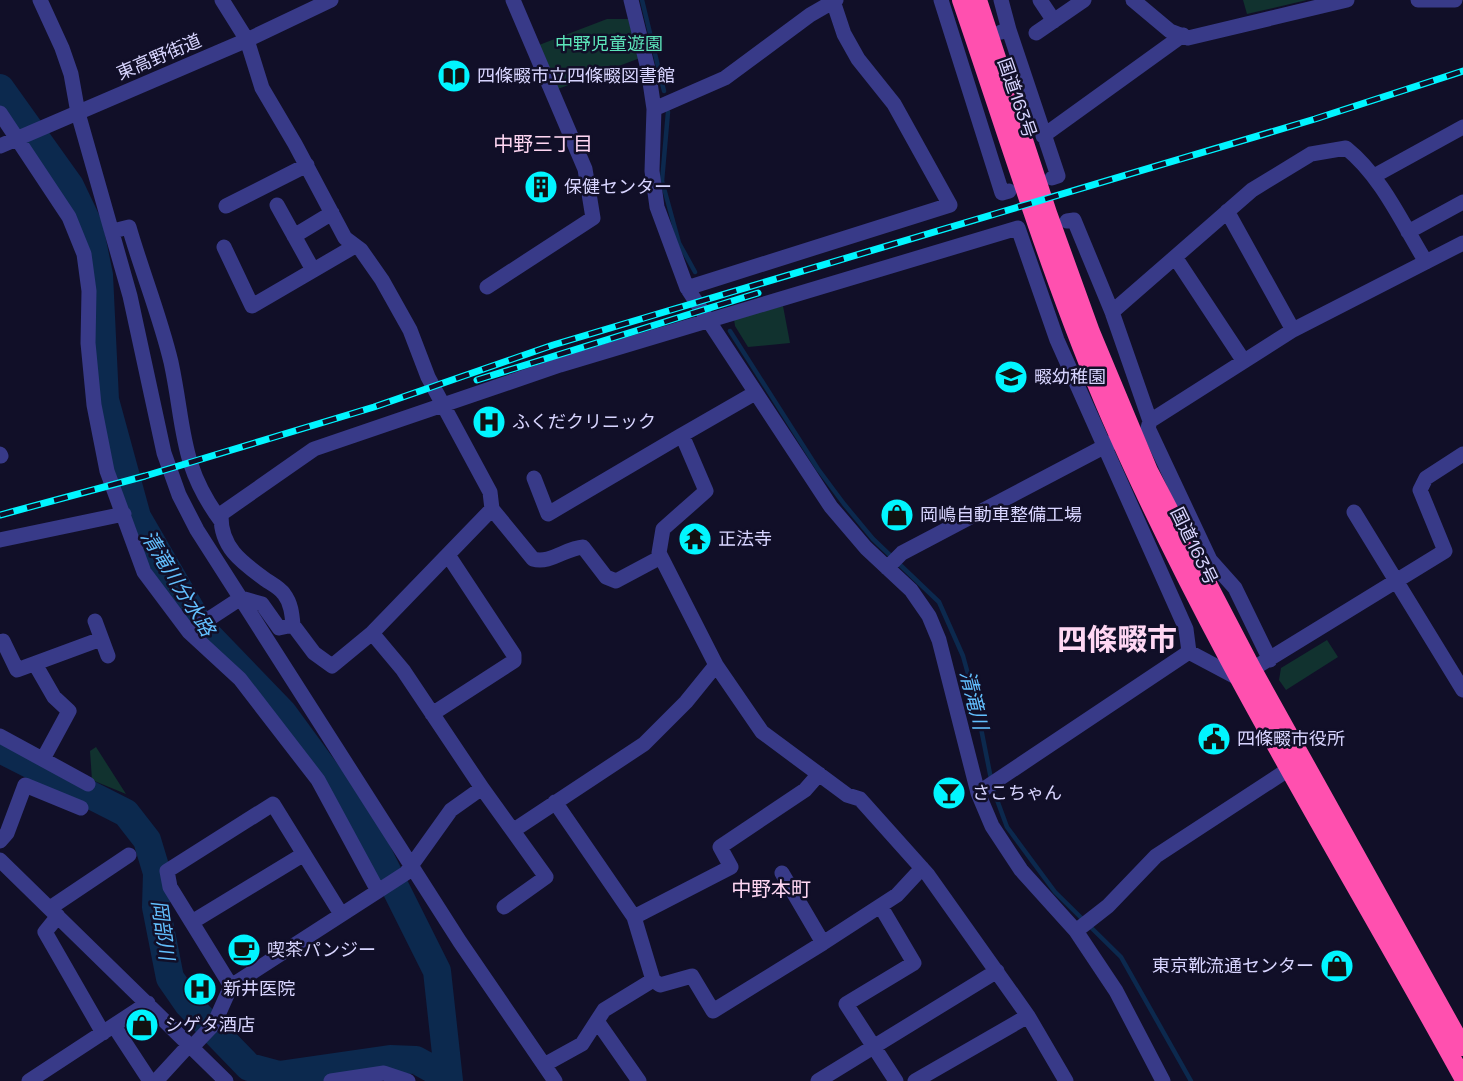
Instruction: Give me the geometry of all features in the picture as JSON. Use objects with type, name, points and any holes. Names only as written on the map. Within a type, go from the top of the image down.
[{"type":"highway","name":"国道163号","points":[[961,0],[1032,188]]},
{"type":"highway","name":"国道163号","points":[[978,0],[1032,188],[1030,221],[1091,332],[1149,471],[1289,769],[1463,1078]]},
{"type":"highway","name":"国道163号","points":[[1245,674],[1463,1047]]},
{"type":"street","points":[[40,0],[62,48],[78,113],[113,231],[146,362],[164,453],[179,495],[197,530],[409,870],[555,1081]]},
{"type":"street","points":[[222,0],[247,40],[262,88],[307,165],[345,238],[355,246],[382,280],[404,320],[444,407],[490,492],[492,509],[533,559],[541,561],[574,547],[583,547],[606,577],[616,581],[661,557]]},
{"type":"street","name":"東高野街道","points":[[0,146],[247,40],[331,0]]},
{"type":"street","points":[[487,286],[593,218],[585,169],[513,0]]},
{"type":"street","points":[[631,0],[648,69],[654,110],[652,171],[657,207],[687,288],[831,507],[866,548],[894,561],[928,615],[939,640],[986,787],[992,826],[1021,870],[1077,930],[1116,992],[1163,1081]]},
{"type":"street","points":[[941,0],[1002,193],[1032,188],[1058,176],[1009,30],[1002,0]]},
{"type":"street","points":[[1040,0],[1054,21]]},
{"type":"street","points":[[1036,33],[1083,0]]},
{"type":"street","points":[[1132,0],[1170,31],[1188,38],[1347,0]]},
{"type":"street","points":[[1418,0],[1455,0]]},
{"type":"street","points":[[654,110],[725,78],[835,1],[844,34],[858,59],[894,104],[950,205],[687,288]]},
{"type":"street","points":[[989,36],[1009,30]]},
{"type":"street","points":[[1043,136],[1183,35]]},
{"type":"street","points":[[0,113],[69,217],[84,254],[89,291],[88,343],[94,405],[108,471],[144,572],[189,632],[240,679],[318,780],[382,888]]},
{"type":"street","points":[[1374,176],[1463,127]]},
{"type":"street","points":[[1112,312],[1252,190],[1311,154],[1346,148],[1364,162],[1374,176],[1426,262]]},
{"type":"street","points":[[226,206],[307,165]]},
{"type":"street","points":[[1408,232],[1463,202]]},
{"type":"street","points":[[277,204],[313,270]]},
{"type":"street","points":[[1227,212],[1293,330]]},
{"type":"street","points":[[294,236],[332,213]]},
{"type":"street","points":[[1067,221],[1074,220],[1112,312],[1146,426],[1210,560],[1235,588],[1270,660]]},
{"type":"street","points":[[492,509],[372,633],[332,666],[315,653],[293,625],[290,606],[283,592],[237,559],[226,543],[221,521],[221,514],[314,449],[444,407],[560,365],[1030,221],[1057,340],[1108,444],[1186,629],[1189,652]]},
{"type":"street","points":[[113,231],[129,227],[171,363],[184,447],[195,480],[221,521]]},
{"type":"street","points":[[1146,426],[1243,360],[1293,330],[1463,243]]},
{"type":"street","points":[[224,247],[252,306],[355,246]]},
{"type":"street","points":[[1175,257],[1243,360]]},
{"type":"street","points":[[534,478],[548,514],[755,393]]},
{"type":"street","points":[[682,435],[706,491],[663,529],[659,553],[716,665],[762,732],[847,795],[860,799],[922,868],[1028,1016],[1066,1081]]},
{"type":"street","points":[[894,561],[1108,444]]},
{"type":"street","points":[[1189,652],[1245,674],[1445,551],[1420,490],[1426,478],[1463,454]]},
{"type":"street","points":[[1354,512],[1463,690]]},
{"type":"street","points":[[0,540],[124,514]]},
{"type":"street","points":[[432,714],[514,661],[514,655],[448,555]]},
{"type":"street","points":[[189,632],[241,598],[262,604],[279,628],[293,625]]},
{"type":"street","points":[[95,621],[108,656]]},
{"type":"street","points":[[372,633],[403,670],[482,788],[546,877],[504,907]]},
{"type":"street","points":[[0,642],[3,641],[17,670],[101,639]]},
{"type":"street","points":[[986,787],[1189,652]]},
{"type":"street","points":[[35,664],[54,697],[69,711],[44,759]]},
{"type":"street","points":[[513,830],[644,744],[686,702],[716,665]]},
{"type":"street","points":[[0,736],[88,784]]},
{"type":"street","points":[[1077,930],[1108,906],[1156,855],[1289,769]]},
{"type":"street","points":[[634,917],[731,867],[720,847],[805,790],[819,774]]},
{"type":"street","points":[[0,841],[7,832],[25,785],[81,808]]},
{"type":"street","points":[[156,1081],[210,1029],[231,986],[409,870],[451,810],[482,788]]},
{"type":"street","points":[[555,802],[634,917],[653,980],[660,985],[692,976],[712,1011],[881,906],[897,895],[922,868]]},
{"type":"street","points":[[231,986],[170,887],[167,871],[273,804],[341,914]]},
{"type":"street","points":[[192,922],[304,854]]},
{"type":"street","points":[[129,855],[54,912],[45,932],[108,1029],[150,1081]]},
{"type":"street","points":[[2,865],[54,912],[226,1081]]},
{"type":"street","points":[[782,873],[823,943]]},
{"type":"street","points":[[881,906],[914,963],[846,1004],[896,1081]]},
{"type":"street","points":[[818,1081],[997,971]]},
{"type":"street","points":[[544,1065],[582,1044],[604,1010],[653,980]]},
{"type":"street","points":[[30,1081],[148,1003]]},
{"type":"street","points":[[915,1081],[1028,1016]]},
{"type":"street","points":[[597,1020],[639,1081]]},
{"type":"street","points":[[331,1081],[358,1080],[384,1072],[408,1081]]},
{"type":"green space","points":[[1243,0],[1307,0],[1247,14]]},
{"type":"green space","name":"中野児童遊園","points":[[607,19],[628,19],[640,58],[558,89],[539,45]]},
{"type":"green space","points":[[783,306],[790,343],[748,347],[735,326],[734,319]]},
{"type":"green space","points":[[1327,640],[1338,657],[1286,690],[1279,680],[1281,668]]},
{"type":"green space","points":[[96,747],[126,794],[92,780],[90,751]]},
{"type":"waterway","name":"清滝川","points":[[642,0],[664,91]]},
{"type":"waterway","name":"清滝川分水路","points":[[0,88],[70,186],[89,226],[99,275],[105,400],[137,517],[202,629],[283,713],[362,821],[437,971],[449,1081]]},
{"type":"waterway","name":"清滝川","points":[[668,112],[662,181],[679,243],[695,272]]},
{"type":"waterway","name":"清滝川","points":[[730,331],[818,469],[844,504],[873,539],[939,602],[963,656],[976,703],[993,789],[1007,827],[1055,892],[1121,957],[1191,1081]]},
{"type":"waterway","name":"岡部川","points":[[0,749],[126,813],[147,840],[157,873],[156,907],[170,978],[188,1004],[249,1067],[279,1075],[390,1059],[416,1060],[447,1077]]},
{"type":"railway","points":[[0,515],[145,476],[374,407],[553,345],[1315,119],[1463,71]]},
{"type":"railway","points":[[477,380],[758,293]]},
{"type":"place","name":"四條畷市立四條畷図書館","points":[[454,76]]},
{"type":"place","name":"保健センター","points":[[541,187]]},
{"type":"place","name":"畷幼稚園","points":[[1011,377]]},
{"type":"place","name":"ふくだクリニック","points":[[489,422]]},
{"type":"place","name":"岡嶋自動車整備工場","points":[[897,515]]},
{"type":"place","name":"正法寺","points":[[695,539]]},
{"type":"place","name":"四條畷市役所","points":[[1214,739]]},
{"type":"place","name":"さこちゃん","points":[[949,793]]},
{"type":"place","name":"喫茶パンジー","points":[[244,950]]},
{"type":"place","name":"東京靴流通センター","points":[[1337,966]]},
{"type":"place","name":"新井医院","points":[[200,989]]},
{"type":"place","name":"シゲタ酒店","points":[[142,1025]]},
{"type":"district","name":"中野三丁目","points":[[543,144]]},
{"type":"district","name":"四條畷市","points":[[1117,640]]},
{"type":"district","name":"中野本町","points":[[771,889]]}]
